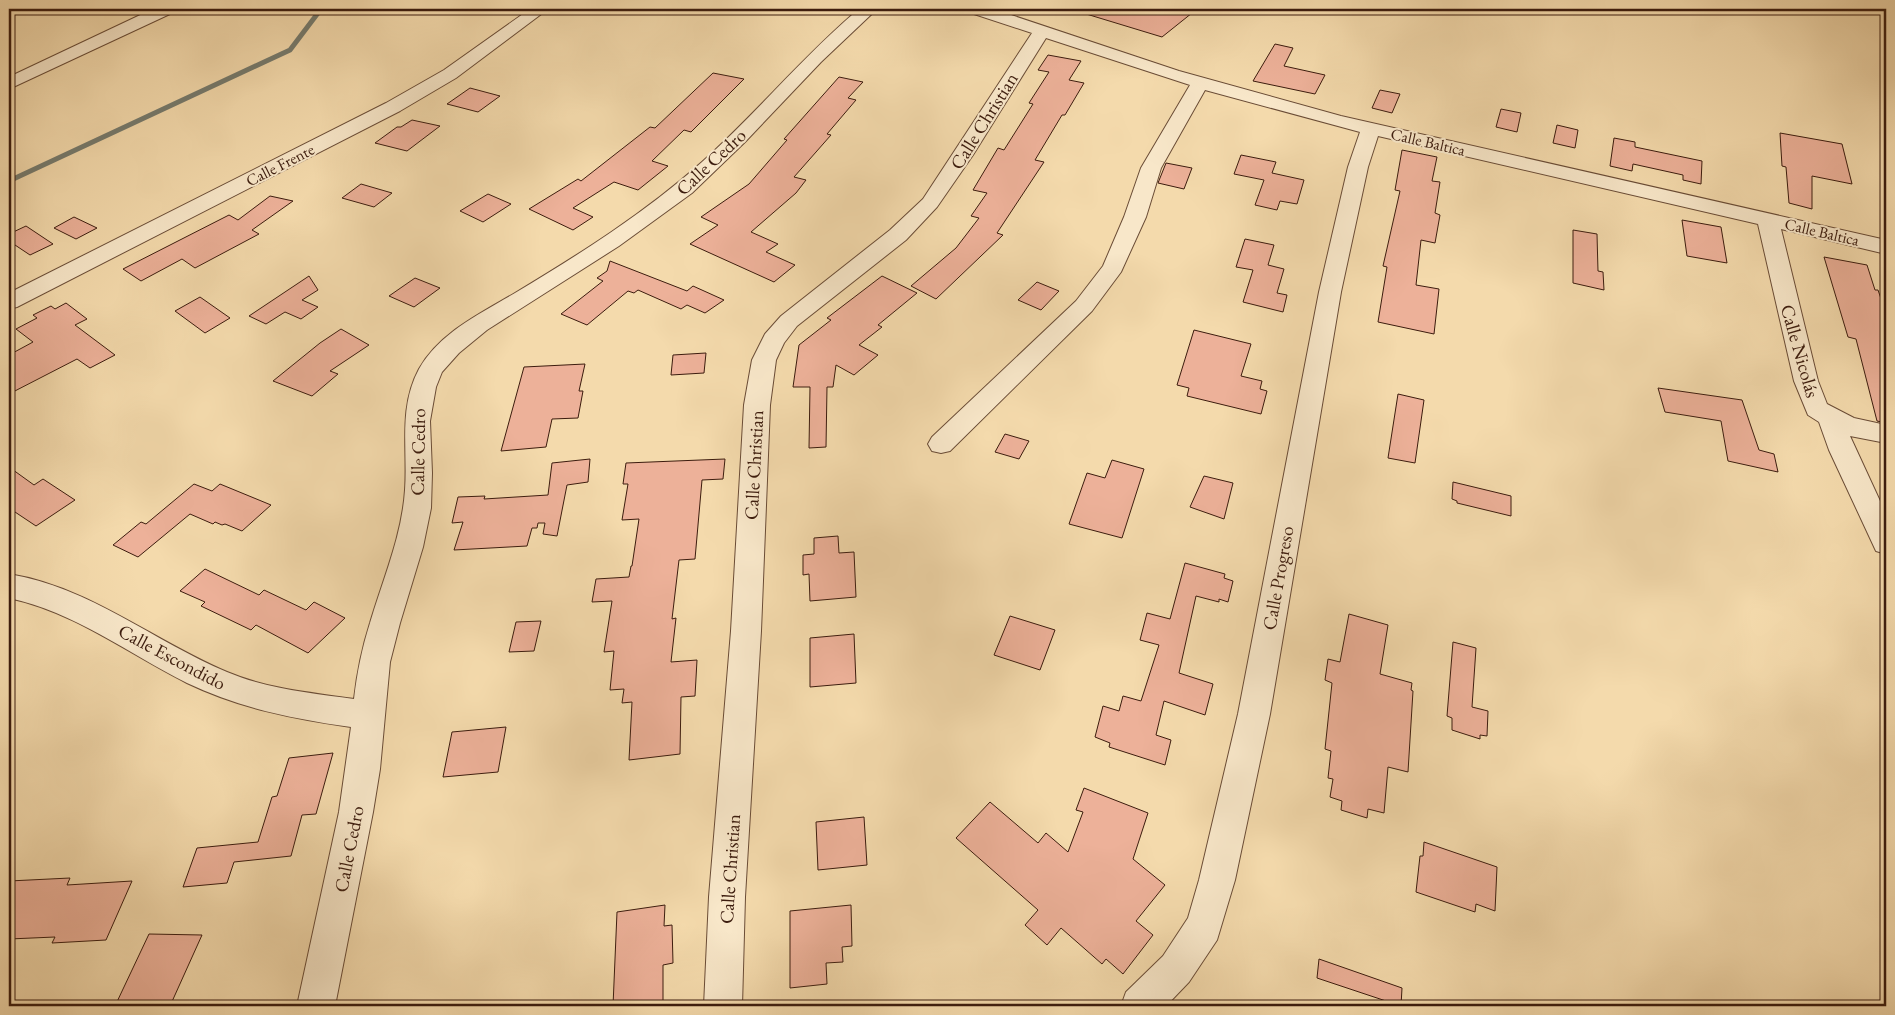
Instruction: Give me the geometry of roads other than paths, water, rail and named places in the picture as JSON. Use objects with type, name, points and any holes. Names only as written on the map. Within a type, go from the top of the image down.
[{"type":"street","points":[[9,84],[166,9]]},
{"type":"street","name":"Calle Frente","points":[[9,302],[415,95],[470,61],[540,9]]},
{"type":"street","name":"Calle Cedro","points":[[316,1006],[344,879],[362,782],[375,664],[386,616],[396,588],[418,507],[420,482],[416,431],[417,407],[423,385],[432,366],[448,349],[486,321],[649,215],[689,185],[751,126],[797,75],[851,22],[869,9]]},
{"type":"street","name":"Calle Baltica","points":[[977,9],[1200,83],[1371,129],[1886,247]]},
{"type":"street","name":"Calle Christian","points":[[723,1006],[727,897],[746,631],[757,406],[764,360],[773,340],[789,321],[898,235],[930,203],[1042,31]]},
{"type":"street","points":[[941,444],[1084,306],[1113,266],[1136,218],[1152,168],[1200,83]]},
{"type":"street","name":"Calle Progreso","points":[[1140,1006],[1176,969],[1204,927],[1217,880],[1254,714],[1330,292],[1358,167],[1371,129]]},
{"type":"street","name":"Calle Nicolás","points":[[1768,220],[1806,382],[1817,409],[1847,426],[1886,434]]},
{"type":"street","points":[[1830,416],[1842,450],[1886,543]]},
{"type":"street","name":"Calle Escondido","points":[[9,586],[56,598],[84,611],[197,674],[244,693],[292,705],[370,715]]},
{"type":"waterway","points":[[9,181],[290,50],[321,9]]}]
